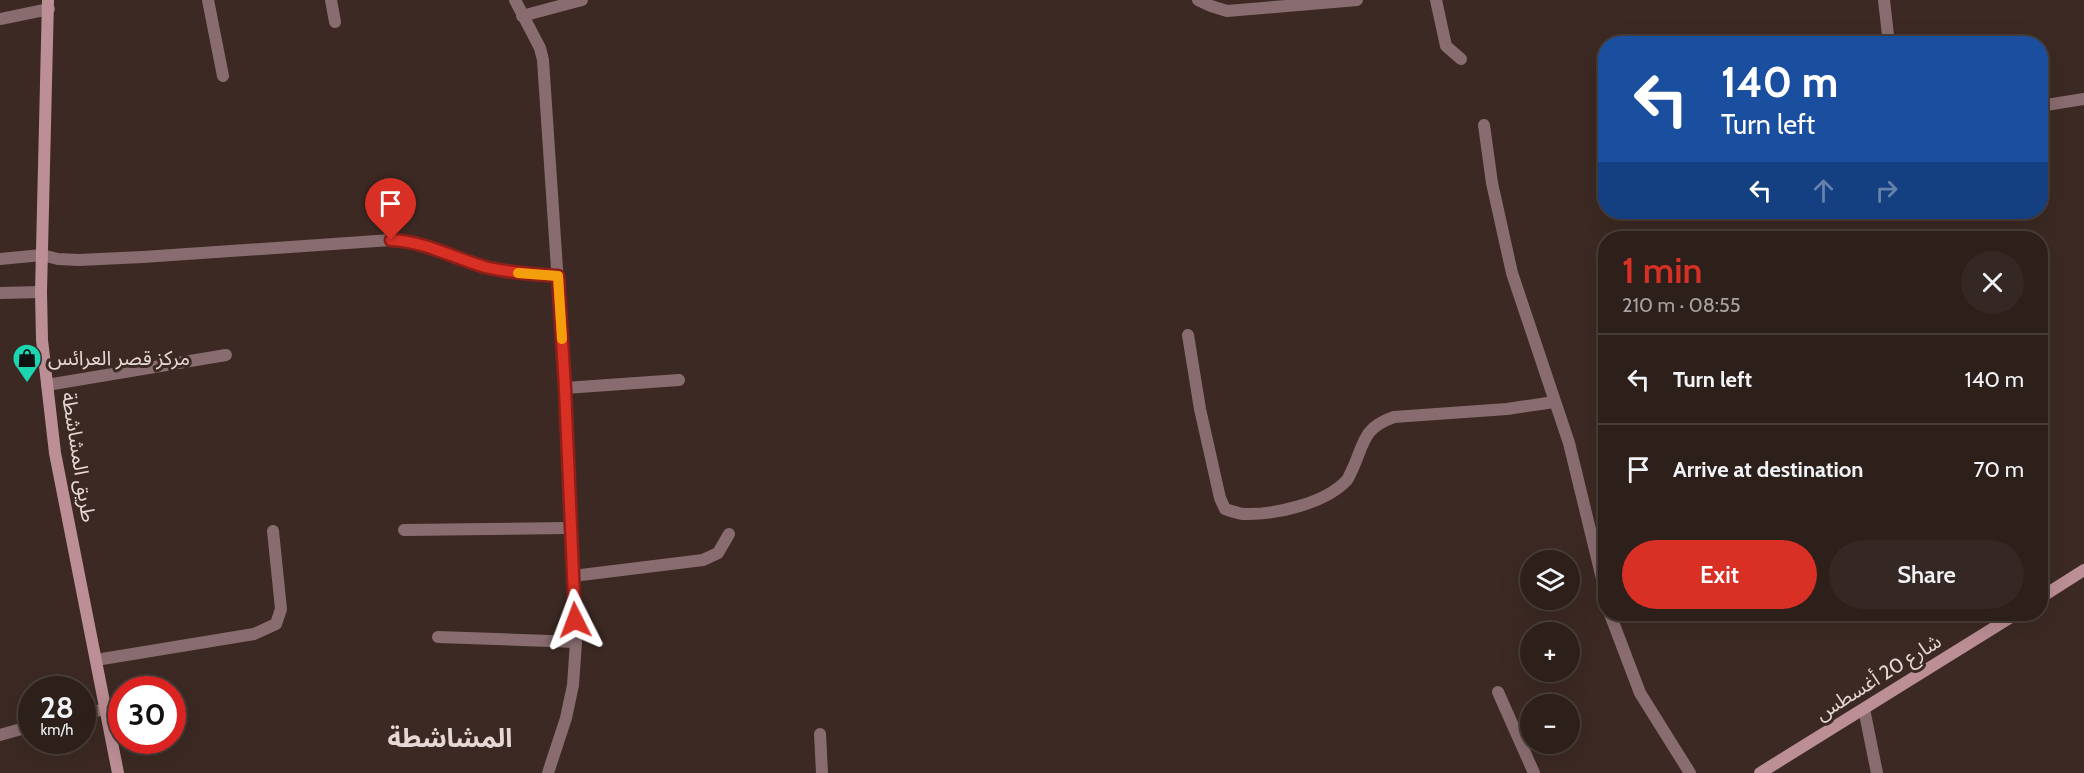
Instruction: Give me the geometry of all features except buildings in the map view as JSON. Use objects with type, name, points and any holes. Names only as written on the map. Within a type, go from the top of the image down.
[{"type":"main road","name":"طريق المشاشطة","points":[[48,5],[41,292],[42,340],[55,453],[118,773]]},
{"type":"main road","points":[[2048,593],[2084,570]]},
{"type":"main road","name":"شارع 20 أغسطس","points":[[1760,773],[2005,621]]},
{"type":"street","points":[[208,0],[223,76]]},
{"type":"street","points":[[331,0],[335,21]]},
{"type":"street","points":[[515,0],[540,48],[543,60],[565,388],[576,642],[573,685],[566,718],[548,773]]},
{"type":"street","points":[[522,16],[582,0]]},
{"type":"street","points":[[1198,0],[1227,11],[1358,0]]},
{"type":"street","points":[[1436,0],[1446,46],[1461,59]]},
{"type":"street","points":[[1884,0],[1888,36]]},
{"type":"street","points":[[0,19],[48,5]]},
{"type":"street","points":[[2048,105],[2084,99]]},
{"type":"street","points":[[1484,125],[1492,183],[1512,273],[1569,442],[1598,562]]},
{"type":"street","points":[[0,259],[42,255],[58,259],[106,259],[400,240],[486,267],[515,273],[558,276]]},
{"type":"street","points":[[0,293],[41,292]]},
{"type":"street","points":[[1188,335],[1200,409],[1220,498],[1225,509],[1240,514],[1287,509],[1313,502],[1330,494],[1348,479],[1364,439],[1372,428],[1394,417],[1507,409],[1554,402]]},
{"type":"street","points":[[47,385],[226,355]]},
{"type":"street","points":[[565,388],[679,380]]},
{"type":"street","points":[[404,530],[570,528]]},
{"type":"street","points":[[96,660],[254,634],[276,624],[281,609],[273,531]]},
{"type":"street","points":[[573,576],[703,560],[718,553],[729,534]]},
{"type":"street","points":[[1613,621],[1640,693],[1690,773]]},
{"type":"street","points":[[438,637],[576,642]]},
{"type":"street","points":[[1498,692],[1533,773]]},
{"type":"street","points":[[96,711],[106,709]]},
{"type":"street","points":[[1864,709],[1876,773]]},
{"type":"street","points":[[0,735],[18,730]]},
{"type":"street","points":[[820,734],[822,773]]},
{"type":"slow traffic","points":[[518,273],[558,276],[562,339]]},
{"type":"place","name":"مركز قصر العرائس","points":[[27,384]]},
{"type":"district","name":"المشاشطة","points":[[450,738]]},
{"type":"route","points":[[391,240],[400,240],[486,267],[515,273],[558,276],[575,620]]}]
